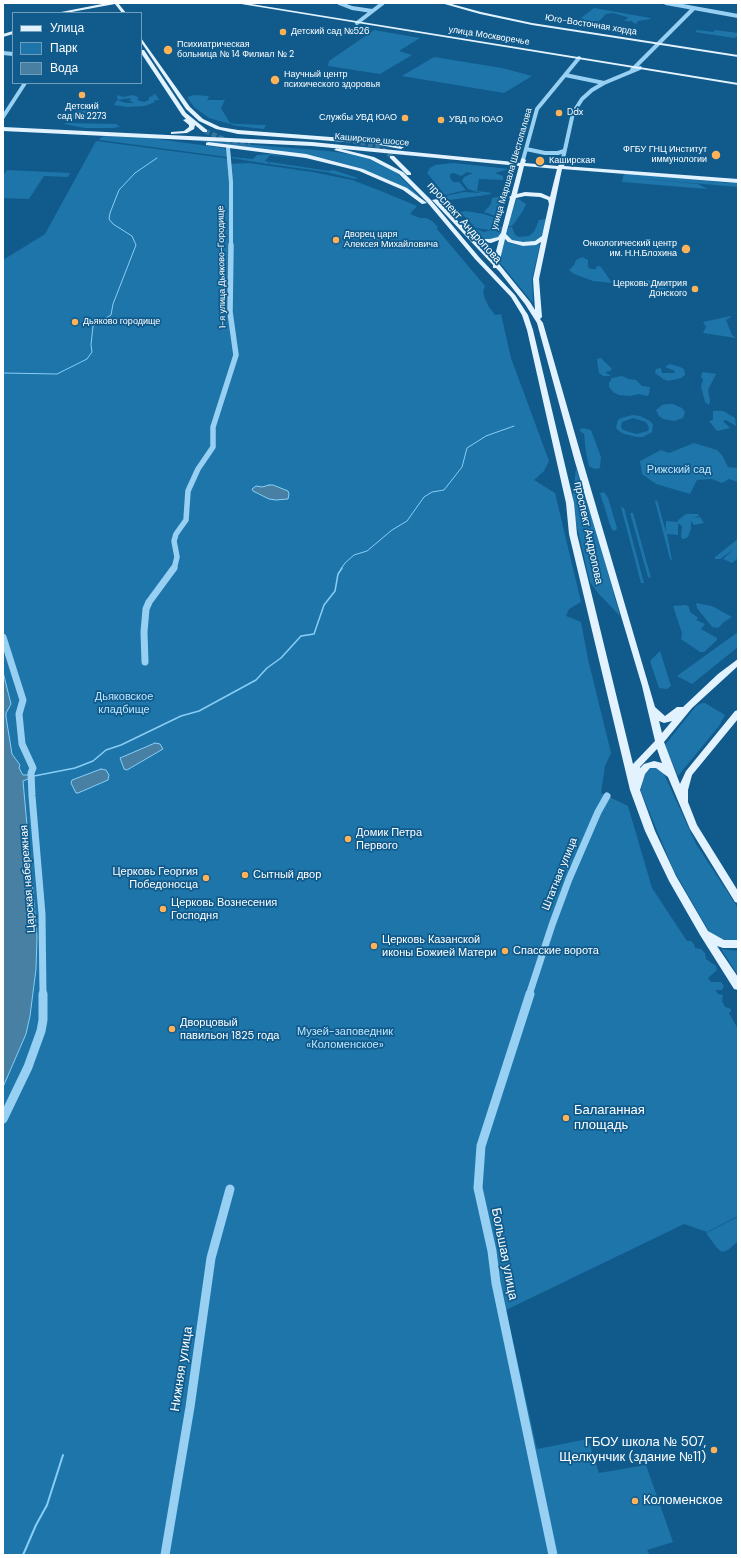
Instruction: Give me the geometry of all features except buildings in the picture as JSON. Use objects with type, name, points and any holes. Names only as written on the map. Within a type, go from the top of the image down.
[{"type":"main road","name":"улица Москворечье","points":[[237,3],[738,84]]},
{"type":"main road","name":"Юго-Восточная хорда","points":[[443,3],[504,19],[738,52]]},
{"type":"main road","name":"Юго-Восточная хорда","points":[[455,3],[508,16],[738,56]]},
{"type":"main road","points":[[100,5],[108,6],[112,4]]},
{"type":"main road","points":[[63,12],[100,5],[122,5]]},
{"type":"main road","points":[[142,40],[192,112],[201,120],[218,128],[259,134]]},
{"type":"main road","points":[[142,50],[184,114],[203,132],[259,134]]},
{"type":"main road","points":[[162,82],[164,92],[177,111],[193,127],[185,132],[167,133]]},
{"type":"main road","points":[[192,112],[211,122],[232,128],[347,137],[418,150]]},
{"type":"main road","name":"Каширское шоссе","points":[[3,125],[167,133],[203,132],[418,150],[522,162]]},
{"type":"main road","name":"Каширское шоссе","points":[[3,129],[264,140],[354,147],[438,156],[738,178]]},
{"type":"main road","name":"Каширское шоссе","points":[[259,134],[346,140]]},
{"type":"main road","points":[[143,136],[306,156],[348,166],[377,176],[416,196],[447,222]]},
{"type":"main road","name":"Каширское шоссе","points":[[250,144],[337,150]]},
{"type":"main road","points":[[337,150],[438,156]]},
{"type":"main road","name":"проспект Андропова","points":[[337,150],[365,156],[391,167],[409,181],[520,305],[530,330],[570,503],[573,534],[635,790],[650,830],[669,873],[703,932],[738,986]]},
{"type":"main road","name":"проспект Андропова","points":[[392,157],[489,256],[528,303],[540,323],[579,462],[652,706],[662,751],[672,778],[697,833],[738,899]]},
{"type":"main road","name":"улица Маршала Шестопалова","points":[[494,275],[495,263],[522,162]]},
{"type":"main road","points":[[540,323],[536,279],[561,165]]},
{"type":"main road","name":"Каширское шоссе","points":[[561,165],[738,181]]},
{"type":"main road","points":[[512,197],[524,194],[541,195],[550,199],[552,204]]},
{"type":"main road","points":[[468,233],[479,240],[487,242],[497,239],[503,234],[510,241],[523,244],[536,243],[545,238]]},
{"type":"main road","points":[[477,258],[486,260],[489,256]]},
{"type":"main road","points":[[631,777],[637,765],[660,741],[694,700],[738,662]]},
{"type":"main road","points":[[652,706],[658,716],[664,720],[670,718],[689,701],[694,700]]},
{"type":"main road","points":[[685,808],[683,790],[689,773],[738,713]]},
{"type":"main road","points":[[635,790],[641,773],[651,764],[662,767],[672,778]]},
{"type":"main road","points":[[703,932],[720,943],[732,945],[738,944]]},
{"type":"street","points":[[339,3],[352,8],[372,11]]},
{"type":"street","points":[[357,23],[383,3]]},
{"type":"street","points":[[666,3],[738,16]]},
{"type":"street","points":[[630,73],[634,67],[694,8]]},
{"type":"street","name":"улица Маршала Шестопалова","points":[[522,162],[537,109],[580,58]]},
{"type":"street","points":[[561,165],[572,117],[577,106],[587,94],[604,83],[640,68]]},
{"type":"street","points":[[565,75],[604,83]]},
{"type":"street","points":[[3,117],[24,84]]},
{"type":"street","points":[[213,144],[228,148],[244,148]]},
{"type":"street","name":"1-я улица Дьяково-Городище","points":[[145,662],[144,632],[146,610],[149,602],[174,569],[177,557],[174,541],[176,534],[186,520],[188,491],[198,469],[213,447],[213,427],[236,355],[230,312],[230,182],[228,148]]},
{"type":"street","points":[[526,148],[530,151],[545,153],[558,153],[564,151]]},
{"type":"street","name":"Царская набережная","points":[[3,637],[23,700],[19,714],[21,740],[33,768],[32,777],[44,963],[43,1020],[41,1031],[28,1067],[3,1119]]},
{"type":"street","name":"Штатная улица","points":[[540,962],[568,879],[598,812],[607,796]]},
{"type":"street","name":"Большая улица","points":[[540,962],[481,1146],[478,1188],[553,1555]]},
{"type":"street","name":"Нижняя улица","points":[[165,1555],[190,1407],[211,1258],[230,1189]]},
{"type":"green space","points":[[594,8],[651,19],[638,21],[636,24],[631,21],[624,21],[628,18],[627,17],[613,13],[606,14],[599,21],[584,22],[581,18]]},
{"type":"green space","points":[[374,30],[420,38],[399,51],[412,55],[380,74],[328,66],[329,61]]},
{"type":"green space","points":[[697,30],[713,32],[715,30],[738,33],[738,36],[734,38],[695,32]]},
{"type":"green space","points":[[434,57],[502,68],[532,76],[504,93],[402,76]]},
{"type":"green space","points":[[154,94],[161,100],[154,100],[155,102],[145,106],[128,107],[114,105],[117,100],[126,103],[134,103],[129,100],[131,99],[130,98],[118,100],[118,95],[123,97],[133,95],[138,97],[137,100],[144,102],[149,100],[149,97],[154,96],[152,95]]},
{"type":"green space","points":[[194,95],[209,96],[207,100],[225,100],[221,108],[230,123],[266,125],[264,129],[237,126],[209,118],[194,107],[187,97]]},
{"type":"green space","points":[[74,108],[80,110],[88,108],[89,110],[84,115],[88,116],[89,118],[93,118],[92,120],[67,119],[67,116],[76,113],[77,111],[71,109]]},
{"type":"green space","points":[[64,124],[116,124],[120,127],[85,128]]},
{"type":"green space","points":[[104,136],[150,138],[223,148],[226,150],[227,157],[99,139]]},
{"type":"green space","points":[[181,139],[329,151],[367,157],[394,170],[420,197],[389,180],[352,166],[326,159],[248,147]]},
{"type":"green space","name":"Музей-заповедник «Коломенское»","points":[[96,141],[224,158],[227,159],[228,164],[249,163],[312,172],[352,180],[417,206],[410,214],[420,218],[426,218],[438,227],[437,229],[485,286],[483,292],[489,307],[495,315],[501,314],[511,358],[549,461],[544,471],[534,480],[555,493],[581,602],[569,609],[566,616],[581,622],[588,659],[611,753],[605,766],[601,793],[628,806],[652,888],[687,941],[691,941],[695,948],[701,949],[705,953],[706,959],[716,966],[717,970],[708,978],[711,982],[721,982],[724,986],[722,990],[715,990],[718,994],[723,995],[722,1001],[725,1007],[731,1009],[729,1013],[738,1029],[738,1216],[707,1232],[684,1224],[506,1310],[537,1449],[588,1439],[599,1473],[646,1465],[673,1542],[647,1550],[650,1555],[3,1555],[3,1087],[26,1034],[30,1016],[36,969],[35,911],[23,780],[30,778],[29,775],[23,775],[19,768],[20,765],[12,754],[6,718],[6,713],[11,704],[3,672],[3,260],[45,234]]},
{"type":"green space","points":[[271,154],[293,158],[270,155],[265,161],[269,162],[268,164],[231,158],[253,159],[257,155]]},
{"type":"green space","points":[[270,162],[329,171],[333,170],[358,178],[355,179],[326,172],[269,164]]},
{"type":"green space","points":[[453,163],[509,169],[495,173],[503,176],[503,180],[479,179],[477,191],[492,193],[487,195],[468,189],[462,181],[464,177],[473,173],[464,172],[466,173],[461,176],[454,173],[450,174],[450,178],[453,182],[459,182],[466,190],[445,195],[427,173],[430,168],[435,165]]},
{"type":"green space","points":[[7,170],[70,173],[68,177],[44,176],[29,199],[3,198],[3,176]]},
{"type":"green space","points":[[627,173],[738,183],[738,187],[623,177],[624,174]]},
{"type":"green space","points":[[623,177],[698,184],[708,189],[622,182]]},
{"type":"green space","points":[[464,192],[486,195],[449,200],[445,196]]},
{"type":"green space","points":[[506,197],[501,218],[484,212],[491,204],[492,198]]},
{"type":"green space","points":[[517,198],[526,204],[523,211],[512,226],[508,226]]},
{"type":"green space","points":[[466,211],[484,214],[501,220],[499,226],[489,230],[476,228],[460,212]]},
{"type":"green space","points":[[546,219],[542,237],[537,241],[527,243],[512,240],[506,234],[509,227],[512,227],[515,235],[519,237],[529,236],[534,232],[539,220]]},
{"type":"green space","points":[[467,222],[471,227],[484,232],[502,227],[500,235],[497,238],[487,240],[478,238],[471,233],[463,223]]},
{"type":"green space","points":[[504,240],[509,243],[524,246],[540,244],[532,279],[533,303],[500,263]]},
{"type":"green space","points":[[582,257],[588,260],[588,267],[591,269],[596,269],[596,267],[599,266],[601,267],[612,283],[593,281],[574,274],[569,270],[574,265],[576,260]]},
{"type":"green space","points":[[649,280],[670,291],[671,295],[664,298],[656,296],[665,293],[641,283]]},
{"type":"green space","points":[[731,316],[726,320],[732,335],[736,338],[703,333],[706,327],[703,322]]},
{"type":"green space","points":[[601,358],[612,369],[605,372],[611,376],[603,376],[599,373],[597,359]]},
{"type":"green space","points":[[670,364],[684,369],[685,375],[681,378],[668,381],[655,373],[656,369],[661,368],[662,373],[674,373],[675,371],[665,367]]},
{"type":"green space","points":[[703,372],[716,374],[708,390],[710,400],[709,405],[705,402],[701,386],[703,380],[701,376]]},
{"type":"green space","points":[[622,376],[636,380],[642,386],[650,387],[649,394],[647,396],[639,394],[630,396],[619,395],[613,392],[609,387],[609,383],[612,378]]},
{"type":"green space","points":[[673,404],[682,408],[685,412],[683,418],[674,421],[663,419],[659,416],[656,410],[662,405]]},
{"type":"green space","points":[[713,411],[723,411],[735,418],[736,426],[726,420],[723,421],[730,428],[717,431],[709,421],[713,420]]},
{"type":"green space","points":[[633,415],[640,416],[650,421],[653,425],[652,432],[643,437],[624,434],[616,428],[618,420]],"holes":[[[633,418],[646,422],[649,428],[648,431],[636,434],[623,430],[621,427],[622,422]]]},
{"type":"green space","points":[[583,428],[591,430],[601,457],[600,468],[595,469],[589,466],[584,434],[579,430]]},
{"type":"green space","name":"Рижский сад","points":[[694,443],[717,450],[722,455],[728,467],[738,468],[738,482],[729,479],[722,483],[712,479],[697,480],[690,494],[656,484],[642,474],[640,461],[661,450],[669,453]]},
{"type":"green space","points":[[576,468],[594,524],[620,616],[598,593],[590,582],[573,510]]},
{"type":"green space","points":[[604,492],[608,498],[617,528],[613,531],[600,493]]},
{"type":"green space","points":[[657,500],[666,532],[666,521],[678,522],[678,535],[667,534],[672,560],[670,559],[655,501]]},
{"type":"green space","points":[[621,507],[624,508],[644,583],[641,583]]},
{"type":"green space","points":[[630,513],[633,513],[651,578],[648,577]]},
{"type":"green space","points":[[686,514],[698,514],[699,516],[693,518],[700,517],[704,523],[694,525],[691,521],[691,529],[688,537],[684,539],[681,538],[682,526],[678,523],[678,520]]},
{"type":"green space","points":[[738,539],[738,558],[732,563],[723,559],[734,549],[720,559],[715,559],[715,557]]},
{"type":"green space","points":[[696,603],[712,606],[732,617],[718,628],[712,627],[697,608]]},
{"type":"green space","points":[[686,605],[689,607],[690,612],[698,618],[696,620],[705,624],[701,629],[717,638],[717,640],[704,652],[700,652],[681,639],[682,633],[673,606]]},
{"type":"green space","points":[[738,632],[738,647],[692,684],[677,676]]},
{"type":"green space","points":[[660,651],[671,686],[667,689],[659,688],[650,661]]},
{"type":"green space","points":[[705,703],[725,715],[719,726],[678,776],[665,745],[696,706]]},
{"type":"green space","points":[[656,766],[664,774],[696,844],[738,908],[738,941],[721,941],[711,935],[673,869],[641,792],[642,779],[646,770]]},
{"type":"green space","points":[[721,949],[738,951],[738,975]]},
{"type":"green space","points":[[738,1217],[738,1241],[728,1250],[722,1252],[717,1248],[706,1233]]},
{"type":"water","points":[[273,485],[288,491],[288,499],[269,499],[253,491],[252,489],[256,486],[262,487]]},
{"type":"water","points":[[3,672],[11,704],[6,713],[6,717],[12,754],[20,765],[19,768],[23,775],[30,775],[30,778],[23,781],[37,937],[36,969],[30,1016],[26,1034],[3,1087]]},
{"type":"water","points":[[155,743],[160,744],[163,749],[127,770],[124,769],[120,758]]},
{"type":"water","points":[[101,769],[106,770],[109,775],[108,780],[76,793],[71,783],[72,780]]},
{"type":"waterway","points":[[3,373],[57,374],[87,359],[92,352],[91,345],[93,326],[111,315],[113,304],[136,245],[132,236],[113,224],[109,219],[110,213],[119,190],[135,173],[157,158]]},
{"type":"waterway","points":[[341,569],[354,555],[367,551],[392,530],[407,521],[424,497],[432,492],[444,490],[462,467],[467,448],[486,436],[514,426]]},
{"type":"waterway","points":[[34,776],[75,768],[93,761],[106,750],[121,745],[181,716],[199,711],[256,680],[267,668],[281,658],[301,636],[314,634],[324,605],[335,591],[338,574],[342,568]]},
{"type":"waterway","points":[[23,1555],[36,1525],[47,1505],[63,1455]]},
{"type":"tunnel","points":[[205,131],[228,141],[250,144]]},
{"type":"tunnel","points":[[346,140],[373,145],[385,151],[392,157]]},
{"type":"place","name":"Детский сад №526","points":[[283,32]]},
{"type":"place","name":"Психиатрическая больница № 14 Филиал № 2","points":[[168,50]]},
{"type":"place","name":"Научный центр психического здоровья","points":[[275,80]]},
{"type":"place","name":"Детский сад № 2273","points":[[82,95]]},
{"type":"place","name":"Ddx","points":[[559,113]]},
{"type":"place","name":"Службы УВД ЮАО","points":[[405,118]]},
{"type":"place","name":"УВД по ЮАО","points":[[441,120]]},
{"type":"place","name":"ФГБУ ГНЦ Институт иммунологии","points":[[716,155]]},
{"type":"place","name":"Каширская","points":[[540,161]]},
{"type":"place","name":"Дворец царя Алексея Михайловича","points":[[336,240]]},
{"type":"place","name":"Онкологический центр им. Н.Н.Блохина","points":[[686,249]]},
{"type":"place","name":"Церковь Дмитрия Донского","points":[[695,289]]},
{"type":"place","name":"Дьяково городище","points":[[75,322]]},
{"type":"place","name":"Домик Петра Первого","points":[[348,839]]},
{"type":"place","name":"Сытный двор","points":[[245,875]]},
{"type":"place","name":"Церковь Георгия Победоносца","points":[[206,878]]},
{"type":"place","name":"Церковь Вознесения Господня","points":[[163,909]]},
{"type":"place","name":"Церковь Казанской иконы Божией Матери","points":[[374,946]]},
{"type":"place","name":"Спасские ворота","points":[[505,951]]},
{"type":"place","name":"Дворцовый павильон 1825 года","points":[[172,1029]]},
{"type":"place","name":"Балаганная площадь","points":[[566,1118]]},
{"type":"place","name":"ГБОУ школа № 507, Щелкунчик (здание №11)","points":[[714,1450]]},
{"type":"place","name":"Коломенское","points":[[635,1501]]},
{"type":"park label","name":"Дьяковское кладбище","points":[[124,703]]}]
